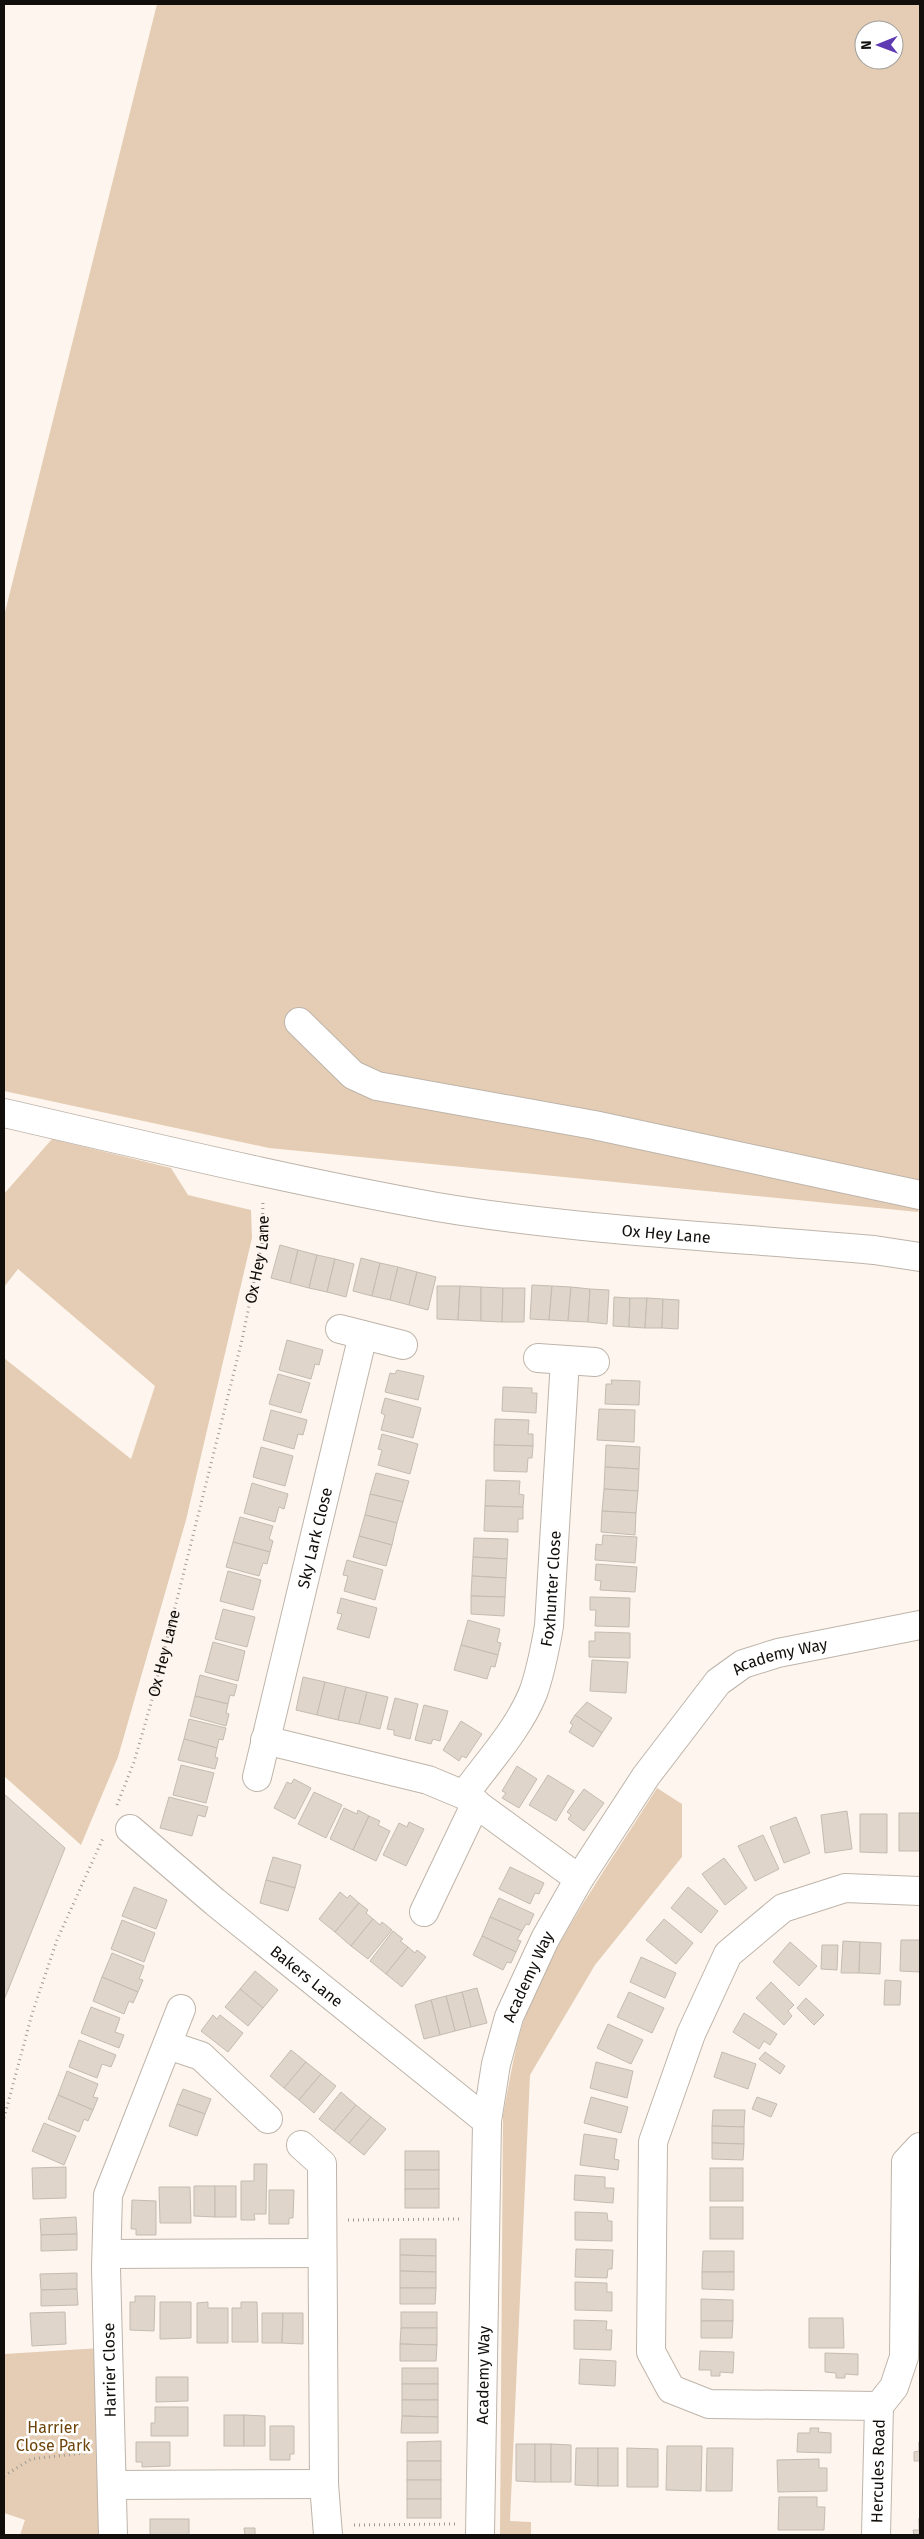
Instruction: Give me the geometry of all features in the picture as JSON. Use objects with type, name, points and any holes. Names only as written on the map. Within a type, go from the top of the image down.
[{"type":"street","points":[[299,1022],[353,1075],[377,1086],[594,1125],[920,1195]]},
{"type":"street","name":"Ox Hey Lane","points":[[4,1113],[264,1172],[438,1207],[547,1222],[874,1250],[920,1257]]},
{"type":"street","name":"Sky Lark Close","points":[[256,1777],[351,1332],[403,1345]]},
{"type":"street","points":[[538,1358],[595,1362]]},
{"type":"street","name":"Foxhunter Close","points":[[424,1912],[470,1799],[532,1695],[542,1664],[549,1626],[565,1360]]},
{"type":"street","name":"Academy Way","points":[[480,2529],[487,2121],[496,2064],[510,2017],[545,1940],[579,1879],[646,1776],[718,1682],[743,1664],[778,1653],[920,1625]]},
{"type":"street","points":[[265,1740],[428,1780],[470,1799],[579,1879]]},
{"type":"street","name":"Bakers Lane","points":[[117,1824],[487,2121]]},
{"type":"street","points":[[920,1891],[845,1888],[792,1905],[783,1908],[728,1954],[691,2034],[654,2142],[650,2352],[672,2389],[709,2404],[879,2406],[894,2387],[904,2357],[906,2162],[920,2147]]},
{"type":"street","name":"Harrier Close","points":[[113,2535],[108,2195],[181,2009]]},
{"type":"street","points":[[168,2045],[201,2056],[268,2119]]},
{"type":"street","points":[[112,2485],[326,2514],[322,2164],[301,2145]]},
{"type":"street","points":[[108,2254],[322,2233]]},
{"type":"street","name":"Hercules Road","points":[[876,2535],[879,2406]]},
{"type":"path","name":"Ox Hey Lane","points":[[4,2118],[32,2014],[58,1940],[117,1824],[150,1707],[242,1340],[262,1243],[264,1172]]},
{"type":"path","points":[[322,2233],[485,2219]]},
{"type":"path","points":[[4,2476],[31,2458],[82,2453],[111,2454]]},
{"type":"path","points":[[326,2514],[480,2529]]},
{"type":"green space","points":[[157,4],[920,4],[920,1200],[918,1212],[269,1148],[4,1091],[4,616]]},
{"type":"green space","points":[[52,1139],[171,1168],[188,1195],[251,1210],[252,1238],[186,1520],[118,1757],[81,1845],[4,1776],[4,1358],[131,1459],[155,1386],[18,1269],[4,1287],[4,1194]]},
{"type":"green space","points":[[657,1788],[682,1804],[682,1857],[595,1965],[530,2075],[510,2521],[531,2522],[531,2535],[500,2535],[503,2115],[512,2068],[528,2008],[547,1966],[592,1889]]},
{"type":"green space","name":"Harrier Close Park","points":[[101,2348],[103,2535],[20,2535],[25,2520],[4,2513],[4,2354]]},
{"type":"building","points":[[280,1245],[298,1250],[290,1283],[271,1278]]},
{"type":"building","points":[[298,1250],[317,1255],[309,1288],[290,1283]]},
{"type":"building","points":[[317,1255],[335,1259],[327,1292],[309,1288]]},
{"type":"building","points":[[361,1258],[380,1263],[372,1296],[353,1291]]},
{"type":"building","points":[[335,1259],[354,1264],[346,1297],[327,1292]]},
{"type":"building","points":[[380,1263],[398,1267],[390,1300],[372,1296]]},
{"type":"building","points":[[398,1267],[417,1272],[409,1305],[390,1300]]},
{"type":"building","points":[[417,1272],[436,1277],[428,1310],[409,1305]]},
{"type":"building","points":[[532,1285],[552,1286],[549,1320],[530,1319]]},
{"type":"building","points":[[437,1286],[460,1286],[458,1320],[437,1319]]},
{"type":"building","points":[[460,1286],[481,1287],[481,1321],[458,1320]]},
{"type":"building","points":[[552,1286],[571,1287],[568,1321],[549,1320]]},
{"type":"building","points":[[481,1287],[503,1288],[502,1322],[481,1321]]},
{"type":"building","points":[[571,1287],[590,1289],[588,1322],[568,1321]]},
{"type":"building","points":[[503,1288],[525,1288],[524,1322],[502,1322]]},
{"type":"building","points":[[590,1289],[609,1290],[607,1324],[588,1322]]},
{"type":"building","points":[[614,1297],[630,1298],[629,1327],[613,1326]]},
{"type":"building","points":[[630,1298],[647,1298],[645,1328],[629,1327]]},
{"type":"building","points":[[647,1298],[663,1299],[662,1328],[645,1328]]},
{"type":"building","points":[[663,1299],[679,1300],[678,1329],[662,1328]]},
{"type":"building","points":[[287,1340],[323,1350],[319,1365],[315,1364],[311,1379],[279,1370]]},
{"type":"building","points":[[397,1370],[424,1376],[418,1400],[385,1392],[390,1373],[395,1374]]},
{"type":"building","points":[[278,1374],[310,1383],[301,1413],[269,1404]]},
{"type":"building","points":[[611,1380],[640,1381],[639,1405],[605,1404],[606,1384],[612,1384]]},
{"type":"building","points":[[503,1387],[532,1388],[532,1393],[537,1393],[536,1413],[502,1411]]},
{"type":"building","points":[[385,1398],[421,1408],[413,1438],[381,1430],[385,1415],[381,1413]]},
{"type":"building","points":[[599,1409],[635,1410],[634,1442],[597,1440]]},
{"type":"building","points":[[271,1410],[307,1420],[303,1435],[298,1434],[294,1449],[263,1440]]},
{"type":"building","points":[[495,1419],[529,1420],[528,1434],[533,1434],[533,1446],[494,1445]]},
{"type":"building","points":[[382,1434],[418,1444],[410,1474],[378,1465],[382,1450],[378,1449]]},
{"type":"building","points":[[494,1445],[533,1446],[532,1458],[528,1458],[527,1472],[494,1471]]},
{"type":"building","points":[[606,1445],[640,1447],[639,1469],[605,1467]]},
{"type":"building","points":[[261,1447],[293,1456],[285,1486],[253,1477]]},
{"type":"building","points":[[605,1467],[639,1469],[638,1491],[604,1489]]},
{"type":"building","points":[[376,1473],[409,1481],[403,1502],[370,1494]]},
{"type":"building","points":[[486,1480],[520,1481],[519,1494],[524,1495],[523,1507],[485,1506]]},
{"type":"building","points":[[252,1483],[288,1494],[284,1509],[279,1507],[275,1522],[244,1513]]},
{"type":"building","points":[[604,1489],[638,1491],[636,1513],[602,1511]]},
{"type":"building","points":[[370,1494],[403,1502],[397,1523],[365,1515]]},
{"type":"building","points":[[485,1506],[523,1507],[523,1519],[518,1519],[518,1532],[484,1531]]},
{"type":"building","points":[[602,1511],[636,1513],[635,1535],[601,1532]]},
{"type":"building","points":[[365,1515],[397,1523],[392,1545],[359,1536]]},
{"type":"building","points":[[240,1517],[273,1526],[269,1539],[273,1541],[270,1552],[233,1542]]},
{"type":"building","points":[[603,1535],[637,1537],[635,1563],[595,1560],[596,1544],[602,1545]]},
{"type":"building","points":[[359,1536],[392,1545],[386,1566],[353,1557]]},
{"type":"building","points":[[474,1538],[508,1539],[507,1559],[473,1557]]},
{"type":"building","points":[[233,1542],[270,1552],[267,1564],[263,1563],[259,1576],[226,1567]]},
{"type":"building","points":[[473,1557],[507,1559],[506,1578],[472,1576]]},
{"type":"building","points":[[347,1560],[383,1570],[375,1600],[344,1591],[348,1576],[343,1575]]},
{"type":"building","points":[[596,1564],[637,1567],[635,1592],[600,1590],[601,1581],[595,1580]]},
{"type":"building","points":[[228,1571],[261,1580],[253,1610],[220,1601]]},
{"type":"building","points":[[472,1576],[506,1578],[505,1597],[471,1596]]},
{"type":"building","points":[[471,1596],[505,1597],[504,1616],[471,1614]]},
{"type":"building","points":[[590,1597],[630,1598],[629,1627],[595,1626],[596,1610],[590,1610]]},
{"type":"building","points":[[341,1598],[377,1608],[369,1638],[337,1629],[342,1614],[337,1613]]},
{"type":"building","points":[[223,1609],[255,1617],[247,1647],[215,1639]]},
{"type":"building","points":[[468,1620],[500,1629],[497,1642],[501,1643],[498,1655],[461,1645]]},
{"type":"building","points":[[595,1632],[630,1633],[630,1658],[589,1657],[589,1641],[595,1641]]},
{"type":"building","points":[[213,1642],[245,1651],[238,1681],[205,1672]]},
{"type":"building","points":[[461,1645],[498,1655],[495,1667],[491,1666],[487,1679],[454,1670]]},
{"type":"building","points":[[592,1660],[628,1662],[626,1693],[590,1691]]},
{"type":"building","points":[[200,1675],[237,1685],[234,1696],[230,1695],[228,1704],[195,1696]]},
{"type":"building","points":[[303,1677],[325,1682],[317,1715],[296,1710]]},
{"type":"building","points":[[325,1682],[346,1687],[338,1720],[317,1715]]},
{"type":"building","points":[[346,1687],[367,1692],[359,1724],[338,1720]]},
{"type":"building","points":[[367,1692],[388,1697],[380,1729],[359,1724]]},
{"type":"building","points":[[195,1696],[228,1704],[226,1713],[229,1714],[226,1726],[190,1716]]},
{"type":"building","points":[[395,1698],[418,1704],[410,1739],[394,1735],[394,1730],[387,1729]]},
{"type":"building","points":[[587,1702],[612,1718],[602,1733],[575,1715]]},
{"type":"building","points":[[424,1705],[448,1711],[440,1741],[433,1739],[431,1744],[415,1740]]},
{"type":"building","points":[[575,1715],[602,1733],[593,1747],[569,1732],[573,1725],[570,1723]]},
{"type":"building","points":[[189,1719],[226,1728],[223,1740],[219,1739],[217,1748],[184,1739]]},
{"type":"building","points":[[461,1721],[482,1734],[466,1758],[462,1756],[459,1761],[443,1750]]},
{"type":"building","points":[[184,1739],[217,1748],[215,1757],[218,1758],[215,1769],[178,1760]]},
{"type":"building","points":[[181,1765],[214,1773],[206,1803],[173,1795]]},
{"type":"building","points":[[517,1766],[537,1779],[519,1808],[502,1798],[506,1793],[502,1791]]},
{"type":"building","points":[[548,1775],[574,1791],[556,1821],[529,1805]]},
{"type":"building","points":[[294,1779],[311,1788],[295,1819],[274,1808],[287,1782],[291,1784]]},
{"type":"building","points":[[584,1789],[604,1803],[584,1831],[568,1819],[571,1815],[567,1812]]},
{"type":"building","points":[[314,1792],[342,1805],[326,1838],[298,1824]]},
{"type":"building","points":[[4,1794],[65,1848],[4,2000]]},
{"type":"building","points":[[169,1797],[208,1807],[205,1817],[198,1815],[192,1836],[160,1828]]},
{"type":"building","points":[[344,1808],[357,1814],[358,1810],[369,1816],[353,1850],[330,1839]]},
{"type":"building","points":[[847,1811],[852,1849],[825,1853],[821,1815]]},
{"type":"building","points":[[899,1813],[920,1813],[920,1851],[899,1851]]},
{"type":"building","points":[[860,1814],[887,1814],[887,1853],[860,1852]]},
{"type":"building","points":[[369,1816],[380,1821],[378,1825],[390,1831],[376,1861],[353,1850]]},
{"type":"building","points":[[796,1817],[810,1853],[784,1863],[770,1827]]},
{"type":"building","points":[[409,1822],[424,1829],[406,1866],[383,1855],[399,1823],[407,1827]]},
{"type":"building","points":[[763,1835],[779,1869],[755,1881],[738,1846]]},
{"type":"building","points":[[273,1857],[301,1865],[295,1888],[266,1880]]},
{"type":"building","points":[[724,1858],[747,1888],[725,1905],[702,1874]]},
{"type":"building","points":[[510,1867],[544,1883],[539,1894],[535,1893],[530,1904],[499,1889]]},
{"type":"building","points":[[266,1880],[295,1888],[288,1911],[260,1903]]},
{"type":"building","points":[[134,1887],[167,1900],[156,1929],[122,1916]]},
{"type":"building","points":[[688,1887],[718,1911],[701,1933],[671,1908]]},
{"type":"building","points":[[340,1892],[347,1898],[350,1895],[359,1903],[335,1932],[319,1919]]},
{"type":"building","points":[[499,1898],[534,1914],[529,1925],[526,1924],[522,1931],[490,1917]]},
{"type":"building","points":[[359,1903],[368,1910],[366,1913],[373,1919],[351,1946],[335,1932]]},
{"type":"building","points":[[490,1917],[522,1931],[517,1940],[521,1941],[516,1952],[482,1936]]},
{"type":"building","points":[[373,1919],[380,1925],[382,1922],[392,1930],[368,1959],[351,1946]]},
{"type":"building","points":[[664,1919],[693,1943],[676,1964],[646,1940]]},
{"type":"building","points":[[122,1920],[155,1933],[144,1962],[111,1949]]},
{"type":"building","points":[[393,1931],[403,1939],[400,1941],[408,1947],[386,1974],[370,1961]]},
{"type":"building","points":[[482,1936],[516,1952],[511,1963],[507,1962],[503,1970],[473,1955]]},
{"type":"building","points":[[901,1940],[920,1940],[920,1972],[900,1971]]},
{"type":"building","points":[[843,1941],[860,1942],[859,1973],[841,1973]]},
{"type":"building","points":[[790,1942],[817,1966],[799,1986],[773,1962]]},
{"type":"building","points":[[860,1942],[881,1943],[880,1974],[859,1973]]},
{"type":"building","points":[[822,1945],[838,1945],[837,1970],[821,1969]]},
{"type":"building","points":[[408,1947],[415,1953],[417,1950],[426,1957],[402,1987],[386,1974]]},
{"type":"building","points":[[112,1953],[144,1966],[139,1979],[143,1980],[138,1992],[102,1977]]},
{"type":"building","points":[[641,1957],[676,1973],[665,1998],[630,1982]]},
{"type":"building","points":[[255,1971],[278,1990],[263,2008],[240,1989]]},
{"type":"building","points":[[102,1977],[138,1992],[133,2003],[129,2001],[124,2014],[93,2001]]},
{"type":"building","points":[[885,1980],[901,1981],[900,2005],[884,2005]]},
{"type":"building","points":[[771,1982],[794,2005],[788,2011],[792,2016],[784,2025],[756,1998]]},
{"type":"building","points":[[477,1988],[487,2023],[471,2027],[462,1992]]},
{"type":"building","points":[[240,1989],[263,2008],[248,2026],[225,2007]]},
{"type":"building","points":[[462,1992],[471,2027],[455,2031],[446,1996]]},
{"type":"building","points":[[629,1992],[664,2008],[652,2033],[617,2017]]},
{"type":"building","points":[[446,1996],[455,2031],[440,2035],[431,2000]]},
{"type":"building","points":[[806,1998],[824,2015],[814,2025],[797,2008]]},
{"type":"building","points":[[431,2000],[440,2035],[424,2039],[415,2005]]},
{"type":"building","points":[[91,2007],[120,2018],[115,2032],[124,2035],[119,2048],[81,2033]]},
{"type":"building","points":[[744,2013],[777,2034],[770,2045],[764,2041],[759,2049],[733,2032]]},
{"type":"building","points":[[213,2015],[217,2019],[220,2015],[243,2033],[228,2052],[201,2031]]},
{"type":"building","points":[[608,2024],[643,2040],[631,2064],[597,2048]]},
{"type":"building","points":[[79,2040],[116,2055],[111,2067],[102,2064],[97,2078],[69,2067]]},
{"type":"building","points":[[291,2050],[306,2062],[284,2088],[270,2076]]},
{"type":"building","points":[[722,2052],[756,2064],[748,2089],[714,2077]]},
{"type":"building","points":[[765,2052],[785,2066],[780,2074],[759,2059]]},
{"type":"building","points":[[306,2062],[321,2074],[299,2100],[284,2088]]},
{"type":"building","points":[[596,2062],[633,2071],[627,2098],[590,2088]]},
{"type":"building","points":[[67,2071],[98,2084],[93,2097],[98,2098],[93,2110],[58,2095]]},
{"type":"building","points":[[321,2074],[336,2086],[314,2113],[299,2100]]},
{"type":"building","points":[[183,2089],[211,2099],[205,2114],[177,2104]]},
{"type":"building","points":[[341,2092],[356,2105],[334,2131],[319,2119]]},
{"type":"building","points":[[58,2095],[93,2110],[88,2121],[84,2119],[79,2132],[48,2119]]},
{"type":"building","points":[[591,2097],[628,2107],[621,2133],[584,2123]]},
{"type":"building","points":[[757,2097],[777,2104],[771,2117],[752,2109]]},
{"type":"building","points":[[177,2104],[205,2114],[197,2136],[169,2126]]},
{"type":"building","points":[[356,2105],[371,2117],[349,2143],[334,2131]]},
{"type":"building","points":[[713,2110],[745,2110],[744,2127],[712,2126]]},
{"type":"building","points":[[371,2117],[386,2129],[364,2155],[349,2143]]},
{"type":"building","points":[[44,2123],[76,2136],[64,2165],[32,2151]]},
{"type":"building","points":[[712,2126],[744,2127],[744,2144],[712,2143]]},
{"type":"building","points":[[584,2134],[617,2139],[614,2159],[619,2160],[618,2170],[580,2165]]},
{"type":"building","points":[[712,2143],[744,2144],[743,2160],[712,2159]]},
{"type":"building","points":[[405,2151],[439,2151],[439,2170],[405,2170]]},
{"type":"building","points":[[254,2164],[267,2164],[266,2214],[254,2214],[255,2220],[241,2220],[241,2181],[254,2181]]},
{"type":"building","points":[[66,2167],[66,2198],[33,2199],[32,2168]]},
{"type":"building","points":[[710,2168],[743,2168],[743,2201],[710,2201]]},
{"type":"building","points":[[405,2170],[439,2170],[439,2189],[405,2189]]},
{"type":"building","points":[[575,2175],[605,2177],[605,2188],[614,2188],[613,2203],[574,2200]]},
{"type":"building","points":[[194,2186],[215,2186],[215,2217],[194,2216]]},
{"type":"building","points":[[215,2186],[236,2186],[236,2217],[215,2217]]},
{"type":"building","points":[[159,2187],[190,2187],[191,2223],[160,2223]]},
{"type":"building","points":[[405,2189],[439,2189],[439,2208],[405,2208]]},
{"type":"building","points":[[269,2190],[294,2190],[293,2218],[289,2218],[289,2224],[269,2224]]},
{"type":"building","points":[[132,2200],[156,2201],[156,2235],[136,2235],[136,2229],[131,2229]]},
{"type":"building","points":[[710,2207],[743,2207],[743,2239],[710,2239]]},
{"type":"building","points":[[575,2212],[607,2213],[608,2221],[612,2221],[612,2241],[575,2240]]},
{"type":"building","points":[[76,2217],[77,2234],[41,2235],[40,2219]]},
{"type":"building","points":[[77,2234],[77,2250],[41,2251],[41,2235]]},
{"type":"building","points":[[400,2239],[436,2239],[436,2256],[400,2255]]},
{"type":"building","points":[[576,2249],[613,2250],[612,2269],[608,2269],[607,2278],[575,2277]]},
{"type":"building","points":[[703,2251],[734,2251],[734,2272],[702,2272]]},
{"type":"building","points":[[400,2255],[436,2256],[436,2272],[400,2271]]},
{"type":"building","points":[[400,2271],[436,2272],[436,2288],[400,2288]]},
{"type":"building","points":[[702,2272],[734,2272],[734,2290],[702,2289]]},
{"type":"building","points":[[77,2273],[77,2289],[41,2290],[40,2274]]},
{"type":"building","points":[[575,2282],[607,2283],[607,2292],[612,2292],[612,2311],[575,2310]]},
{"type":"building","points":[[400,2288],[436,2288],[435,2304],[400,2304]]},
{"type":"building","points":[[77,2289],[78,2305],[41,2306],[41,2290]]},
{"type":"building","points":[[135,2296],[155,2296],[154,2331],[130,2330],[130,2302],[135,2302]]},
{"type":"building","points":[[701,2299],[733,2300],[733,2321],[701,2321]]},
{"type":"building","points":[[160,2302],[191,2302],[191,2338],[160,2339]]},
{"type":"building","points":[[208,2302],[208,2308],[228,2308],[228,2343],[197,2343],[197,2303]]},
{"type":"building","points":[[241,2302],[257,2302],[258,2342],[232,2342],[232,2308],[241,2308]]},
{"type":"building","points":[[65,2312],[66,2344],[32,2346],[30,2313]]},
{"type":"building","points":[[401,2312],[437,2312],[437,2328],[401,2328]]},
{"type":"building","points":[[262,2313],[283,2313],[282,2343],[262,2343]]},
{"type":"building","points":[[283,2313],[303,2313],[303,2344],[282,2343]]},
{"type":"building","points":[[809,2318],[843,2318],[844,2348],[809,2348]]},
{"type":"building","points":[[574,2320],[607,2321],[606,2330],[612,2330],[611,2350],[574,2349]]},
{"type":"building","points":[[701,2321],[733,2321],[732,2338],[701,2338]]},
{"type":"building","points":[[401,2328],[437,2328],[437,2345],[400,2344]]},
{"type":"building","points":[[400,2344],[437,2345],[436,2361],[400,2361]]},
{"type":"building","points":[[700,2351],[734,2352],[733,2373],[720,2372],[720,2376],[711,2376],[711,2370],[699,2370]]},
{"type":"building","points":[[825,2353],[858,2354],[858,2375],[845,2374],[845,2378],[836,2378],[836,2373],[825,2372]]},
{"type":"building","points":[[580,2359],[616,2361],[615,2386],[579,2384]]},
{"type":"building","points":[[402,2368],[438,2368],[438,2384],[402,2384]]},
{"type":"building","points":[[156,2377],[188,2377],[188,2401],[156,2402]]},
{"type":"building","points":[[402,2384],[438,2384],[438,2400],[402,2400]]},
{"type":"building","points":[[402,2400],[438,2400],[438,2417],[402,2416]]},
{"type":"building","points":[[155,2407],[188,2407],[188,2436],[151,2436],[151,2423],[155,2423]]},
{"type":"building","points":[[224,2415],[244,2415],[244,2446],[224,2446]]},
{"type":"building","points":[[244,2415],[265,2416],[265,2446],[244,2446]]},
{"type":"building","points":[[402,2416],[438,2417],[438,2433],[401,2433]]},
{"type":"building","points":[[270,2426],[294,2426],[294,2454],[290,2454],[290,2460],[270,2460]]},
{"type":"building","points":[[810,2428],[819,2428],[818,2432],[831,2433],[831,2453],[797,2452],[798,2433],[810,2433]]},
{"type":"building","points":[[441,2441],[441,2461],[407,2461],[407,2442]]},
{"type":"building","points":[[136,2442],[170,2442],[170,2466],[142,2467],[142,2462],[136,2462]]},
{"type":"building","points":[[919,2442],[920,2461],[914,2461],[914,2452],[919,2451]]},
{"type":"building","points":[[516,2444],[535,2444],[535,2482],[516,2481]]},
{"type":"building","points":[[535,2444],[551,2444],[551,2482],[535,2482]]},
{"type":"building","points":[[551,2444],[571,2445],[571,2482],[551,2482]]},
{"type":"building","points":[[667,2446],[702,2446],[701,2491],[666,2490]]},
{"type":"building","points":[[576,2448],[598,2448],[598,2486],[575,2485]]},
{"type":"building","points":[[598,2448],[618,2448],[618,2486],[598,2486]]},
{"type":"building","points":[[627,2448],[658,2449],[658,2487],[627,2487]]},
{"type":"building","points":[[707,2448],[733,2448],[732,2491],[706,2491]]},
{"type":"building","points":[[819,2459],[819,2468],[827,2468],[827,2491],[778,2492],[777,2460]]},
{"type":"building","points":[[407,2461],[441,2461],[441,2480],[407,2480]]},
{"type":"building","points":[[407,2480],[441,2480],[441,2499],[407,2499]]},
{"type":"building","points":[[779,2497],[817,2497],[817,2507],[825,2507],[824,2530],[778,2530]]},
{"type":"building","points":[[407,2499],[441,2499],[441,2518],[407,2518]]},
{"type":"building","points":[[919,2518],[920,2535],[914,2535],[913,2530],[919,2530]]},
{"type":"building","points":[[150,2519],[189,2519],[189,2535],[150,2535]]},
{"type":"building","points":[[244,2528],[255,2528],[255,2535],[245,2535]]}]
